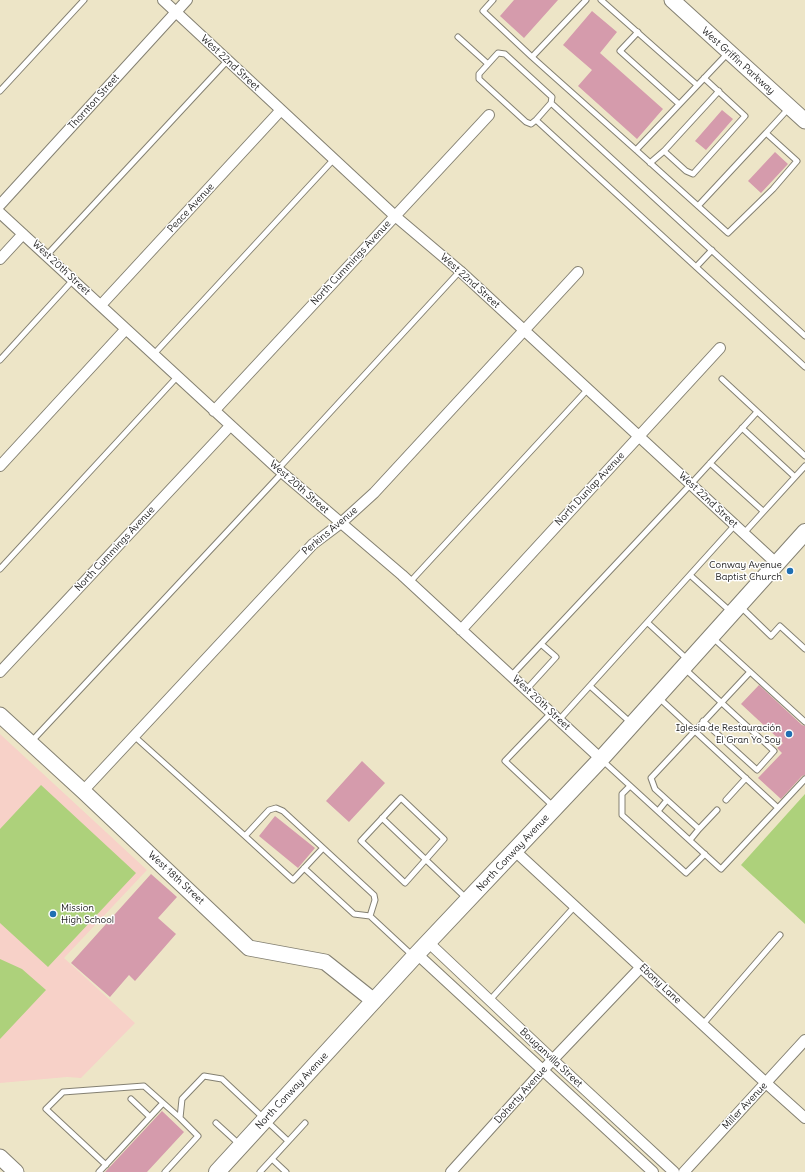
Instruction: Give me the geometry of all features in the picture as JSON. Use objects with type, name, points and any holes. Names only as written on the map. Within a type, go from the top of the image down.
[{"type":"main road","name":"North Conway Avenue","points":[[218,1172],[428,942],[601,759],[776,563],[804,536]]},
{"type":"street","name":"West 22nd Street","points":[[162,0],[395,216],[460,271],[776,563]]},
{"type":"street","name":"Thornton Street","points":[[0,205],[188,0]]},
{"type":"street","name":"West Griffin Parkway","points":[[672,0],[805,122]]},
{"type":"street","name":"Peace Avenue","points":[[101,306],[282,110]]},
{"type":"street","name":"North Cummings Avenue","points":[[214,411],[489,115]]},
{"type":"street","name":"West 20th Street","points":[[0,212],[230,426],[280,471],[410,582],[601,759]]},
{"type":"street","points":[[0,259],[23,234]]},
{"type":"street","name":"Perkins Avenue","points":[[83,791],[305,552],[313,544],[341,523],[374,493],[578,272]]},
{"type":"street","points":[[0,466],[126,329]]},
{"type":"street","name":"North Dunlap Avenue","points":[[461,630],[720,348]]},
{"type":"street","name":"North Cummings Avenue","points":[[0,672],[230,426]]},
{"type":"street","name":"West 18th Street","points":[[0,715],[83,791],[249,948],[325,962],[374,1001]]},
{"type":"street","name":"Ebony Lane","points":[[515,851],[805,1118]]},
{"type":"street","name":"Bouganvilla Street","points":[[428,942],[674,1172]]},
{"type":"street","name":"Bouganvilla Street","points":[[416,955],[544,1070],[653,1172]]},
{"type":"street","name":"Doherty Avenue","points":[[450,1172],[641,967]]},
{"type":"street","points":[[479,1011],[490,1000]]},
{"type":"street","name":"Miller Avenue","points":[[684,1172],[805,1040]]},
{"type":"street","points":[[605,1127],[615,1117]]},
{"type":"street","points":[[0,1157],[16,1172]]},
{"type":"lane","points":[[0,91],[84,0]]},
{"type":"lane","points":[[493,0],[483,11],[728,233],[773,189],[797,161],[766,133]]},
{"type":"lane","points":[[532,57],[586,0]]},
{"type":"lane","points":[[601,0],[697,85]]},
{"type":"lane","points":[[638,32],[620,51],[679,104]]},
{"type":"lane","points":[[458,37],[488,64]]},
{"type":"lane","points":[[636,150],[728,52]]},
{"type":"lane","points":[[498,53],[505,54],[552,97],[551,103],[532,124],[526,122],[479,79],[479,74],[488,64],[498,53]]},
{"type":"lane","points":[[47,255],[228,61]]},
{"type":"lane","points":[[664,150],[686,171],[693,174],[745,116],[704,78]]},
{"type":"lane","points":[[650,163],[719,91]]},
{"type":"lane","points":[[551,103],[805,336]]},
{"type":"lane","points":[[698,206],[790,107]]},
{"type":"lane","points":[[536,120],[805,367]]},
{"type":"lane","points":[[154,354],[334,159]]},
{"type":"lane","points":[[696,267],[712,250]]},
{"type":"lane","points":[[30,743],[280,471],[460,271]]},
{"type":"lane","points":[[0,360],[73,280]]},
{"type":"lane","points":[[0,569],[177,377]]},
{"type":"lane","points":[[722,379],[805,456]]},
{"type":"lane","points":[[410,582],[588,389]]},
{"type":"lane","points":[[511,676],[757,412]]},
{"type":"lane","points":[[742,428],[795,477]]},
{"type":"lane","points":[[710,463],[763,511]]},
{"type":"lane","points":[[744,533],[805,466]]},
{"type":"lane","points":[[559,720],[735,525]]},
{"type":"lane","points":[[690,575],[771,636],[780,626],[805,649]]},
{"type":"lane","points":[[648,622],[721,702],[774,751],[757,770],[704,721]]},
{"type":"lane","points":[[711,636],[805,722]]},
{"type":"lane","points":[[526,690],[556,657],[541,644]]},
{"type":"lane","points":[[699,829],[655,789],[651,778],[750,672]]},
{"type":"lane","points":[[590,686],[632,724]]},
{"type":"lane","points":[[657,696],[778,808]]},
{"type":"lane","points":[[551,713],[505,761],[555,808]]},
{"type":"lane","points":[[134,736],[293,880],[323,848]]},
{"type":"lane","points":[[601,759],[721,869],[805,779]]},
{"type":"lane","points":[[726,800],[746,778]]},
{"type":"lane","points":[[630,786],[622,794],[622,815],[686,873],[705,854]]},
{"type":"lane","points":[[402,798],[444,839],[405,883],[361,841],[382,818],[402,798]]},
{"type":"lane","points":[[658,811],[667,800]]},
{"type":"lane","points":[[245,836],[269,810],[276,808],[283,811],[374,895],[374,905],[370,916]]},
{"type":"lane","points":[[690,840],[717,810]]},
{"type":"lane","points":[[382,818],[469,900]]},
{"type":"lane","points":[[304,868],[354,914],[370,916],[416,955]]},
{"type":"lane","points":[[490,1000],[575,906]]},
{"type":"lane","points":[[703,1024],[780,935]]},
{"type":"lane","points":[[180,1118],[182,1099],[204,1076],[222,1079],[288,1141]]},
{"type":"lane","points":[[106,1165],[46,1109],[63,1092],[144,1086],[198,1136],[165,1172]]},
{"type":"lane","points":[[131,1099],[150,1117]]},
{"type":"lane","points":[[100,1172],[163,1103]]},
{"type":"lane","points":[[216,1123],[241,1146]]},
{"type":"lane","points":[[260,1172],[305,1123]]},
{"type":"lane","points":[[272,1159],[286,1172]]},
{"type":"shaded area","name":"Mission High School","points":[[0,734],[147,870],[64,958],[135,1023],[81,1078],[67,1077],[0,1083]]},
{"type":"green space","points":[[41,785],[136,873],[48,967],[0,923],[0,829]]},
{"type":"green space","points":[[805,794],[805,924],[741,865]]},
{"type":"green space","points":[[0,959],[22,969],[46,990],[0,1039]]},
{"type":"building","points":[[514,0],[558,0],[524,38],[500,16]]},
{"type":"building","points":[[592,11],[617,32],[600,53],[663,109],[637,139],[578,86],[592,70],[563,45]]},
{"type":"building","points":[[722,110],[733,119],[706,150],[695,141]]},
{"type":"building","points":[[775,152],[788,164],[761,193],[748,181]]},
{"type":"building","name":"Iglesia de Restauración El Gran Yo Soy","points":[[759,685],[802,725],[805,726],[805,775],[802,776],[781,799],[758,778],[782,753],[777,748],[783,743],[741,704]]},
{"type":"building","points":[[362,761],[385,783],[349,822],[326,801]]},
{"type":"building","points":[[275,816],[315,848],[298,868],[259,836]]},
{"type":"building","points":[[151,874],[177,897],[158,918],[176,934],[135,981],[129,975],[110,997],[71,963]]},
{"type":"building","points":[[162,1111],[184,1132],[147,1172],[105,1172]]},
{"type":"place","name":"Conway Avenue Baptist Church","points":[[790,571]]},
{"type":"place","name":"Iglesia de Restauración El Gran Yo Soy","points":[[789,734]]},
{"type":"place","name":"Mission High School","points":[[53,914]]}]
